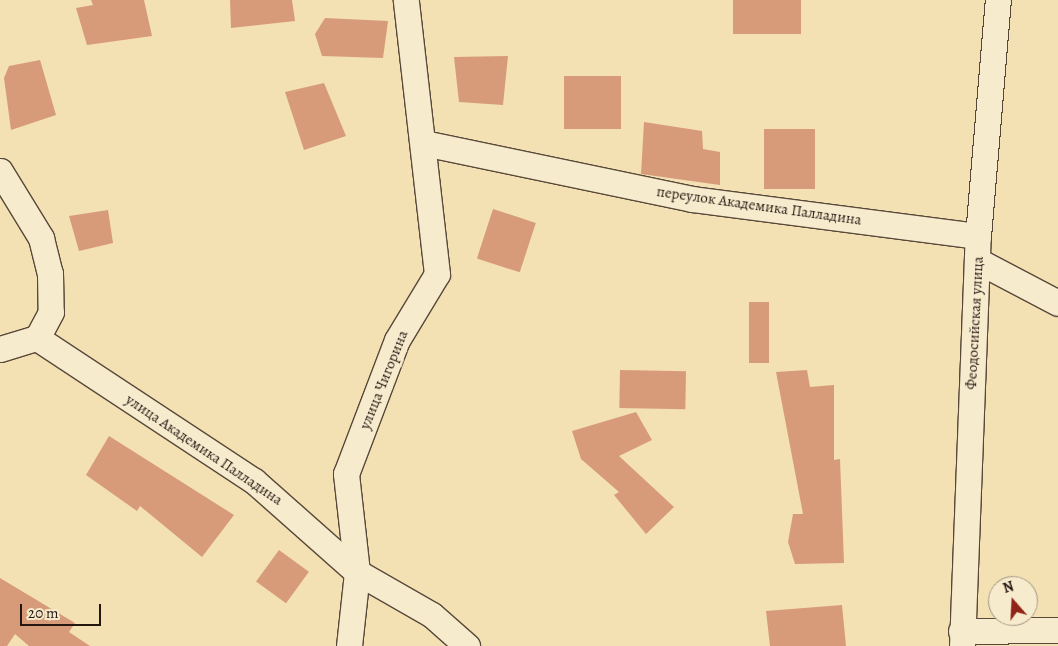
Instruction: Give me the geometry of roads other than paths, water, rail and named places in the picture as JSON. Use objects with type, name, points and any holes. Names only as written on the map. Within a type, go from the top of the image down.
[{"type":"street","name":"улица Чигорина","points":[[349,646],[357,572],[346,474],[397,340],[437,274],[424,143],[406,0]]},
{"type":"street","name":"Феодосийская улица","points":[[962,639],[978,236],[998,0]]},
{"type":"street","name":"переулок Академика Палладина","points":[[424,143],[692,199],[978,236]]},
{"type":"street","points":[[0,171],[41,238],[50,273],[51,312],[37,338],[0,349]]},
{"type":"street","points":[[978,261],[1058,303]]},
{"type":"street","name":"улица Академика Палладина","points":[[37,338],[254,481],[357,572],[432,615],[467,646]]},
{"type":"street","points":[[962,639],[1058,630]]}]
